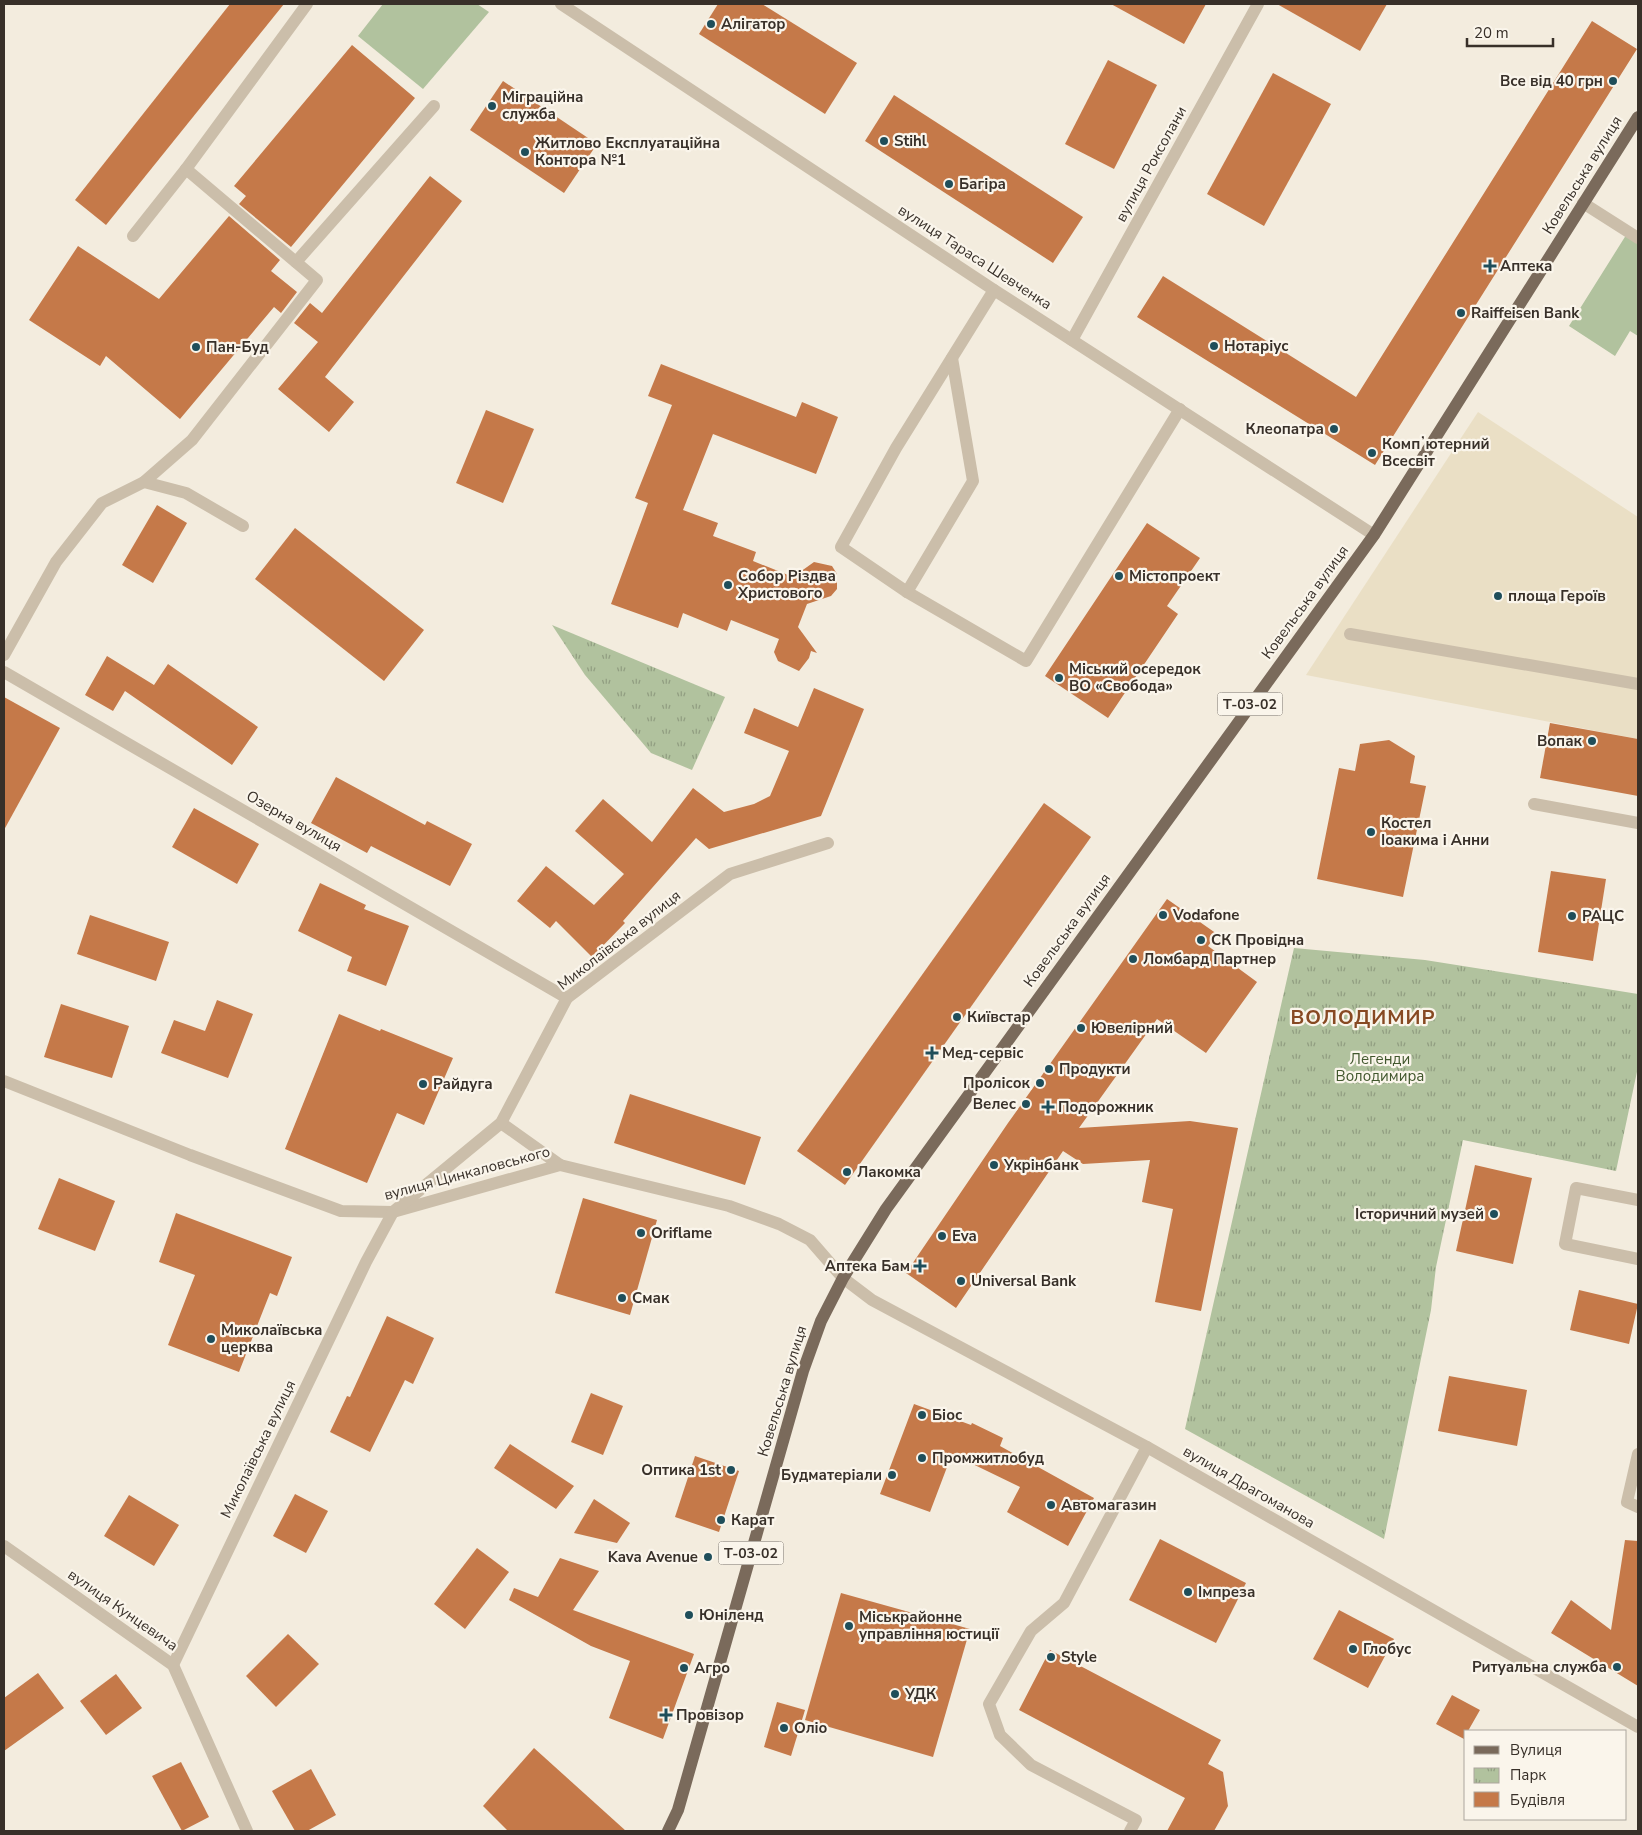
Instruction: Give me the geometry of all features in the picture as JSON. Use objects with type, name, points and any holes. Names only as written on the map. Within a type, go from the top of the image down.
[{"type":"main road","name":"Ковельська вулиця","points":[[668,1831],[678,1810],[803,1371],[821,1322],[843,1278],[886,1209],[1374,535],[1638,117]]},
{"type":"street","points":[[133,236],[186,169],[307,4]]},
{"type":"street","name":"вулиця Тараса Шевченка","points":[[561,4],[994,290],[1374,535]]},
{"type":"street","name":"вулиця Роксолани","points":[[1072,340],[1258,4]]},
{"type":"street","points":[[296,262],[434,106]]},
{"type":"street","points":[[4,655],[56,562],[102,503],[144,482],[192,440],[317,280],[186,169]]},
{"type":"street","points":[[1583,204],[1638,238]]},
{"type":"street","points":[[994,290],[896,448],[841,547],[907,592],[1026,661],[1180,409]]},
{"type":"street","points":[[907,592],[973,481],[952,358]]},
{"type":"street","points":[[144,482],[186,493],[243,526]]},
{"type":"street","points":[[1350,634],[1638,684]]},
{"type":"street","name":"Озерна вулиця","points":[[4,672],[567,998]]},
{"type":"street","points":[[1534,804],[1638,823]]},
{"type":"street","name":"Миколаївська вулиця","points":[[173,1665],[366,1262],[393,1212],[501,1123],[567,998],[730,874],[828,843]]},
{"type":"street","name":"вулиця Цинкаловського","points":[[4,1081],[190,1155],[341,1212],[393,1212],[560,1165],[729,1206],[779,1224],[810,1240],[843,1278]]},
{"type":"street","points":[[501,1123],[560,1165]]},
{"type":"street","points":[[1638,1200],[1576,1188],[1565,1244],[1638,1259]]},
{"type":"street","name":"вулиця Драгоманова","points":[[843,1278],[872,1300],[1146,1447],[1638,1727]]},
{"type":"street","points":[[1130,1831],[1136,1820],[1032,1765],[1000,1735],[989,1704],[1031,1632],[1064,1603],[1146,1447]]},
{"type":"street","points":[[1638,1454],[1627,1502],[1638,1507]]},
{"type":"street","name":"вулиця Кунцевича","points":[[4,1546],[173,1665],[247,1831]]},
{"type":"green space","points":[[383,4],[477,4],[489,12],[423,89],[358,36]]},
{"type":"green space","points":[[1628,232],[1638,238],[1638,336],[1630,331],[1615,356],[1569,326]]},
{"type":"green space","points":[[552,625],[725,697],[692,770],[651,753],[585,675]]},
{"type":"green space","name":"Легенди Володимира","points":[[1294,948],[1425,960],[1638,994],[1638,1067],[1616,1171],[1463,1140],[1436,1267],[1431,1310],[1384,1539],[1185,1429]]},
{"type":"shaded area","name":"площа Героїв","points":[[1478,412],[1638,517],[1638,739],[1306,675]]},
{"type":"building","points":[[230,4],[284,4],[106,225],[75,200]]},
{"type":"building","points":[[718,4],[762,4],[857,63],[825,114],[699,34]]},
{"type":"building","points":[[1111,4],[1206,4],[1184,44]]},
{"type":"building","points":[[1277,4],[1387,4],[1360,51]]},
{"type":"building","points":[[1592,21],[1637,49],[1375,465],[1137,317],[1163,276],[1356,397]]},
{"type":"building","points":[[352,45],[415,98],[291,247],[239,204],[246,196],[234,186]]},
{"type":"building","points":[[1108,60],[1157,85],[1114,169],[1065,144]]},
{"type":"building","points":[[1273,73],[1331,104],[1264,226],[1207,194]]},
{"type":"building","points":[[503,81],[597,144],[564,193],[470,130]]},
{"type":"building","points":[[894,95],[1083,217],[1053,263],[865,141]]},
{"type":"building","points":[[430,176],[462,201],[325,377],[354,402],[329,432],[278,389],[318,342],[294,323],[310,303],[322,313]]},
{"type":"building","points":[[229,216],[280,260],[271,271],[297,292],[281,313],[274,307],[180,419],[106,356],[100,366],[29,320],[78,246],[159,299]]},
{"type":"building","points":[[661,364],[796,417],[802,402],[838,417],[816,474],[713,434],[683,510],[718,523],[713,536],[756,552],[753,561],[793,577],[814,562],[832,566],[837,574],[837,589],[831,596],[807,604],[798,627],[817,653],[811,651],[809,658],[799,671],[778,661],[774,652],[779,639],[731,620],[727,631],[683,613],[678,628],[611,604],[648,503],[635,498],[672,405],[648,396]]},
{"type":"building","points":[[486,410],[534,429],[503,503],[456,483]]},
{"type":"building","points":[[157,505],[187,523],[153,583],[122,565]]},
{"type":"building","points":[[1147,523],[1200,558],[1167,606],[1178,614],[1108,718],[1045,676]]},
{"type":"building","points":[[295,528],[424,630],[384,681],[255,579]]},
{"type":"building","points":[[107,656],[154,685],[168,664],[258,727],[232,765],[125,691],[113,711],[85,695]]},
{"type":"building","points":[[814,688],[864,709],[821,816],[709,849],[696,838],[623,921],[625,923],[592,957],[556,921],[550,928],[517,901],[546,866],[594,905],[624,874],[575,831],[603,799],[652,842],[693,788],[724,812],[754,804],[770,796],[789,751],[744,733],[754,708],[798,727]]},
{"type":"building","points":[[4,697],[60,728],[4,830]]},
{"type":"building","points":[[1550,723],[1638,739],[1638,796],[1540,778]]},
{"type":"building","name":"Костел Іоакима і Анни","points":[[1389,740],[1415,756],[1410,783],[1426,786],[1403,897],[1317,879],[1339,768],[1355,771],[1360,744]]},
{"type":"building","points":[[336,777],[425,825],[427,821],[472,844],[450,886],[371,846],[367,853],[311,823]]},
{"type":"building","points":[[1044,803],[1091,837],[845,1185],[797,1151]]},
{"type":"building","points":[[194,808],[259,844],[237,884],[172,847]]},
{"type":"building","name":"РАЦС","points":[[1551,871],[1606,879],[1593,961],[1538,952]]},
{"type":"building","points":[[320,883],[366,905],[364,909],[409,926],[386,986],[347,971],[352,957],[298,931]]},
{"type":"building","points":[[1167,899],[1217,934],[1208,946],[1257,982],[1206,1053],[1157,1019],[1079,1128],[1190,1121],[1238,1128],[1201,1311],[1155,1302],[1173,1209],[1142,1202],[1150,1160],[1083,1164],[1063,1151],[956,1308],[906,1273],[1008,1123]]},
{"type":"building","points":[[90,915],[169,942],[156,981],[77,954]]},
{"type":"building","points":[[217,1000],[253,1014],[228,1078],[161,1053],[174,1020],[205,1031]]},
{"type":"building","points":[[61,1004],[129,1026],[112,1078],[44,1057]]},
{"type":"building","points":[[339,1014],[453,1058],[424,1125],[397,1113],[367,1183],[285,1149]]},
{"type":"building","points":[[630,1094],[761,1137],[745,1185],[614,1143]]},
{"type":"building","name":"Історичний музей","points":[[1475,1165],[1532,1178],[1513,1264],[1456,1251]]},
{"type":"building","points":[[59,1178],[115,1201],[95,1251],[38,1229]]},
{"type":"building","points":[[583,1198],[657,1220],[630,1315],[555,1293]]},
{"type":"building","points":[[176,1213],[292,1257],[277,1296],[270,1293],[239,1372],[168,1345],[195,1275],[159,1262]]},
{"type":"building","points":[[1579,1290],[1638,1304],[1629,1344],[1570,1330]]},
{"type":"building","points":[[387,1316],[434,1338],[413,1384],[405,1380],[370,1452],[330,1432],[347,1396],[350,1397]]},
{"type":"building","points":[[1449,1376],[1527,1390],[1517,1446],[1438,1431]]},
{"type":"building","points":[[591,1393],[623,1406],[603,1455],[571,1442]]},
{"type":"building","points":[[914,1404],[971,1425],[972,1423],[1003,1438],[1000,1446],[1094,1498],[1068,1546],[1007,1512],[1020,1487],[952,1454],[930,1512],[880,1494]]},
{"type":"building","points":[[510,1444],[574,1486],[556,1509],[494,1468]]},
{"type":"building","points":[[695,1456],[739,1471],[719,1532],[675,1517]]},
{"type":"building","points":[[295,1494],[328,1511],[306,1553],[273,1536]]},
{"type":"building","points":[[129,1495],[179,1525],[154,1566],[104,1536]]},
{"type":"building","points":[[594,1499],[630,1523],[617,1543],[574,1533]]},
{"type":"building","name":"Імпреза","points":[[1160,1539],[1246,1583],[1216,1643],[1129,1600]]},
{"type":"building","points":[[1625,1540],[1638,1541],[1638,1686],[1551,1633],[1571,1600],[1611,1630]]},
{"type":"building","points":[[477,1548],[509,1572],[465,1629],[434,1604]]},
{"type":"building","points":[[560,1558],[599,1571],[573,1610],[694,1654],[663,1739],[609,1718],[630,1661],[591,1646],[509,1600],[514,1588],[538,1597]]},
{"type":"building","points":[[841,1593],[970,1629],[933,1757],[805,1720]]},
{"type":"building","name":"Глобус","points":[[1339,1610],[1394,1639],[1368,1688],[1313,1659]]},
{"type":"building","points":[[288,1634],[319,1664],[276,1707],[246,1676]]},
{"type":"building","points":[[1050,1650],[1221,1740],[1208,1764],[1223,1772],[1228,1806],[1214,1831],[1167,1831],[1185,1798],[1019,1710]]},
{"type":"building","points":[[38,1673],[64,1708],[4,1751],[4,1698]]},
{"type":"building","points":[[116,1674],[142,1708],[106,1735],[80,1701]]},
{"type":"building","points":[[1452,1695],[1480,1710],[1469,1730],[1464,1730],[1464,1739],[1436,1724]]},
{"type":"building","name":"Оліо","points":[[777,1702],[805,1710],[791,1756],[764,1747]]},
{"type":"building","points":[[534,1748],[626,1831],[508,1831],[483,1806]]},
{"type":"building","points":[[181,1762],[209,1817],[182,1831],[152,1776]]},
{"type":"building","points":[[311,1769],[336,1815],[307,1831],[295,1831],[272,1791]]},
{"type":"place","name":"Алігатор","points":[[711,24]]},
{"type":"place","name":"Все від 40 грн","points":[[1613,81]]},
{"type":"place","name":"Міграційна служба","points":[[492,106]]},
{"type":"place","name":"Stihl","points":[[884,141]]},
{"type":"place","name":"Житлово Експлуатаційна Контора №1","points":[[525,152]]},
{"type":"place","name":"Багіра","points":[[949,184]]},
{"type":"place","name":"Аптека","points":[[1490,266]]},
{"type":"place","name":"Raiffeisen Bank","points":[[1461,313]]},
{"type":"place","name":"Нотаріус","points":[[1214,346]]},
{"type":"place","name":"Пан-Буд","points":[[196,347]]},
{"type":"place","name":"Клеопатра","points":[[1334,429]]},
{"type":"place","name":"Компʼютерний Всесвіт","points":[[1372,453]]},
{"type":"place","name":"Містопроект","points":[[1119,576]]},
{"type":"place","name":"Собор Різдва Христового","points":[[728,585]]},
{"type":"place","name":"площа Героїв","points":[[1498,596]]},
{"type":"place","name":"Міський осередок ВО «Свобода»","points":[[1059,678]]},
{"type":"place","name":"Вопак","points":[[1592,741]]},
{"type":"place","name":"Костел Іоакима і Анни","points":[[1371,832]]},
{"type":"place","name":"Vodafone","points":[[1163,915]]},
{"type":"place","name":"РАЦС","points":[[1572,916]]},
{"type":"place","name":"СК Провідна","points":[[1201,940]]},
{"type":"place","name":"Ломбард Партнер","points":[[1133,959]]},
{"type":"place","name":"Київстар","points":[[957,1017]]},
{"type":"place","name":"Ювелірний","points":[[1081,1028]]},
{"type":"place","name":"Мед-сервіс","points":[[932,1053]]},
{"type":"place","name":"Продукти","points":[[1049,1069]]},
{"type":"place","name":"Пролісок","points":[[1040,1083]]},
{"type":"place","name":"Райдуга","points":[[423,1084]]},
{"type":"place","name":"Велес","points":[[1026,1104]]},
{"type":"place","name":"Подорожник","points":[[1048,1107]]},
{"type":"place","name":"Укрінбанк","points":[[994,1165]]},
{"type":"place","name":"Лакомка","points":[[847,1172]]},
{"type":"place","name":"Історичний музей","points":[[1494,1214]]},
{"type":"place","name":"Oriflame","points":[[641,1233]]},
{"type":"place","name":"Eva","points":[[942,1236]]},
{"type":"place","name":"Аптека Бам","points":[[920,1266]]},
{"type":"place","name":"Universal Bank","points":[[961,1281]]},
{"type":"place","name":"Смак","points":[[622,1298]]},
{"type":"place","name":"Миколаївська церква","points":[[211,1339]]},
{"type":"place","name":"Біос","points":[[922,1415]]},
{"type":"place","name":"Промжитлобуд","points":[[922,1458]]},
{"type":"place","name":"Оптика 1st","points":[[731,1470]]},
{"type":"place","name":"Будматеріали","points":[[892,1475]]},
{"type":"place","name":"Автомагазин","points":[[1051,1505]]},
{"type":"place","name":"Карат","points":[[721,1520]]},
{"type":"place","name":"Kava Avenue","points":[[708,1557]]},
{"type":"place","name":"Імпреза","points":[[1188,1592]]},
{"type":"place","name":"Юніленд","points":[[689,1615]]},
{"type":"place","name":"Міськрайонне управління юстиції","points":[[849,1626]]},
{"type":"place","name":"Глобус","points":[[1353,1649]]},
{"type":"place","name":"Style","points":[[1051,1657]]},
{"type":"place","name":"Ритуальна служба","points":[[1617,1667]]},
{"type":"place","name":"Агро","points":[[684,1668]]},
{"type":"place","name":"УДК","points":[[895,1694]]},
{"type":"place","name":"Провізор","points":[[666,1715]]},
{"type":"place","name":"Оліо","points":[[784,1728]]},
{"type":"district","name":"ВОЛОДИМИР","points":[[1363,1017]]}]
